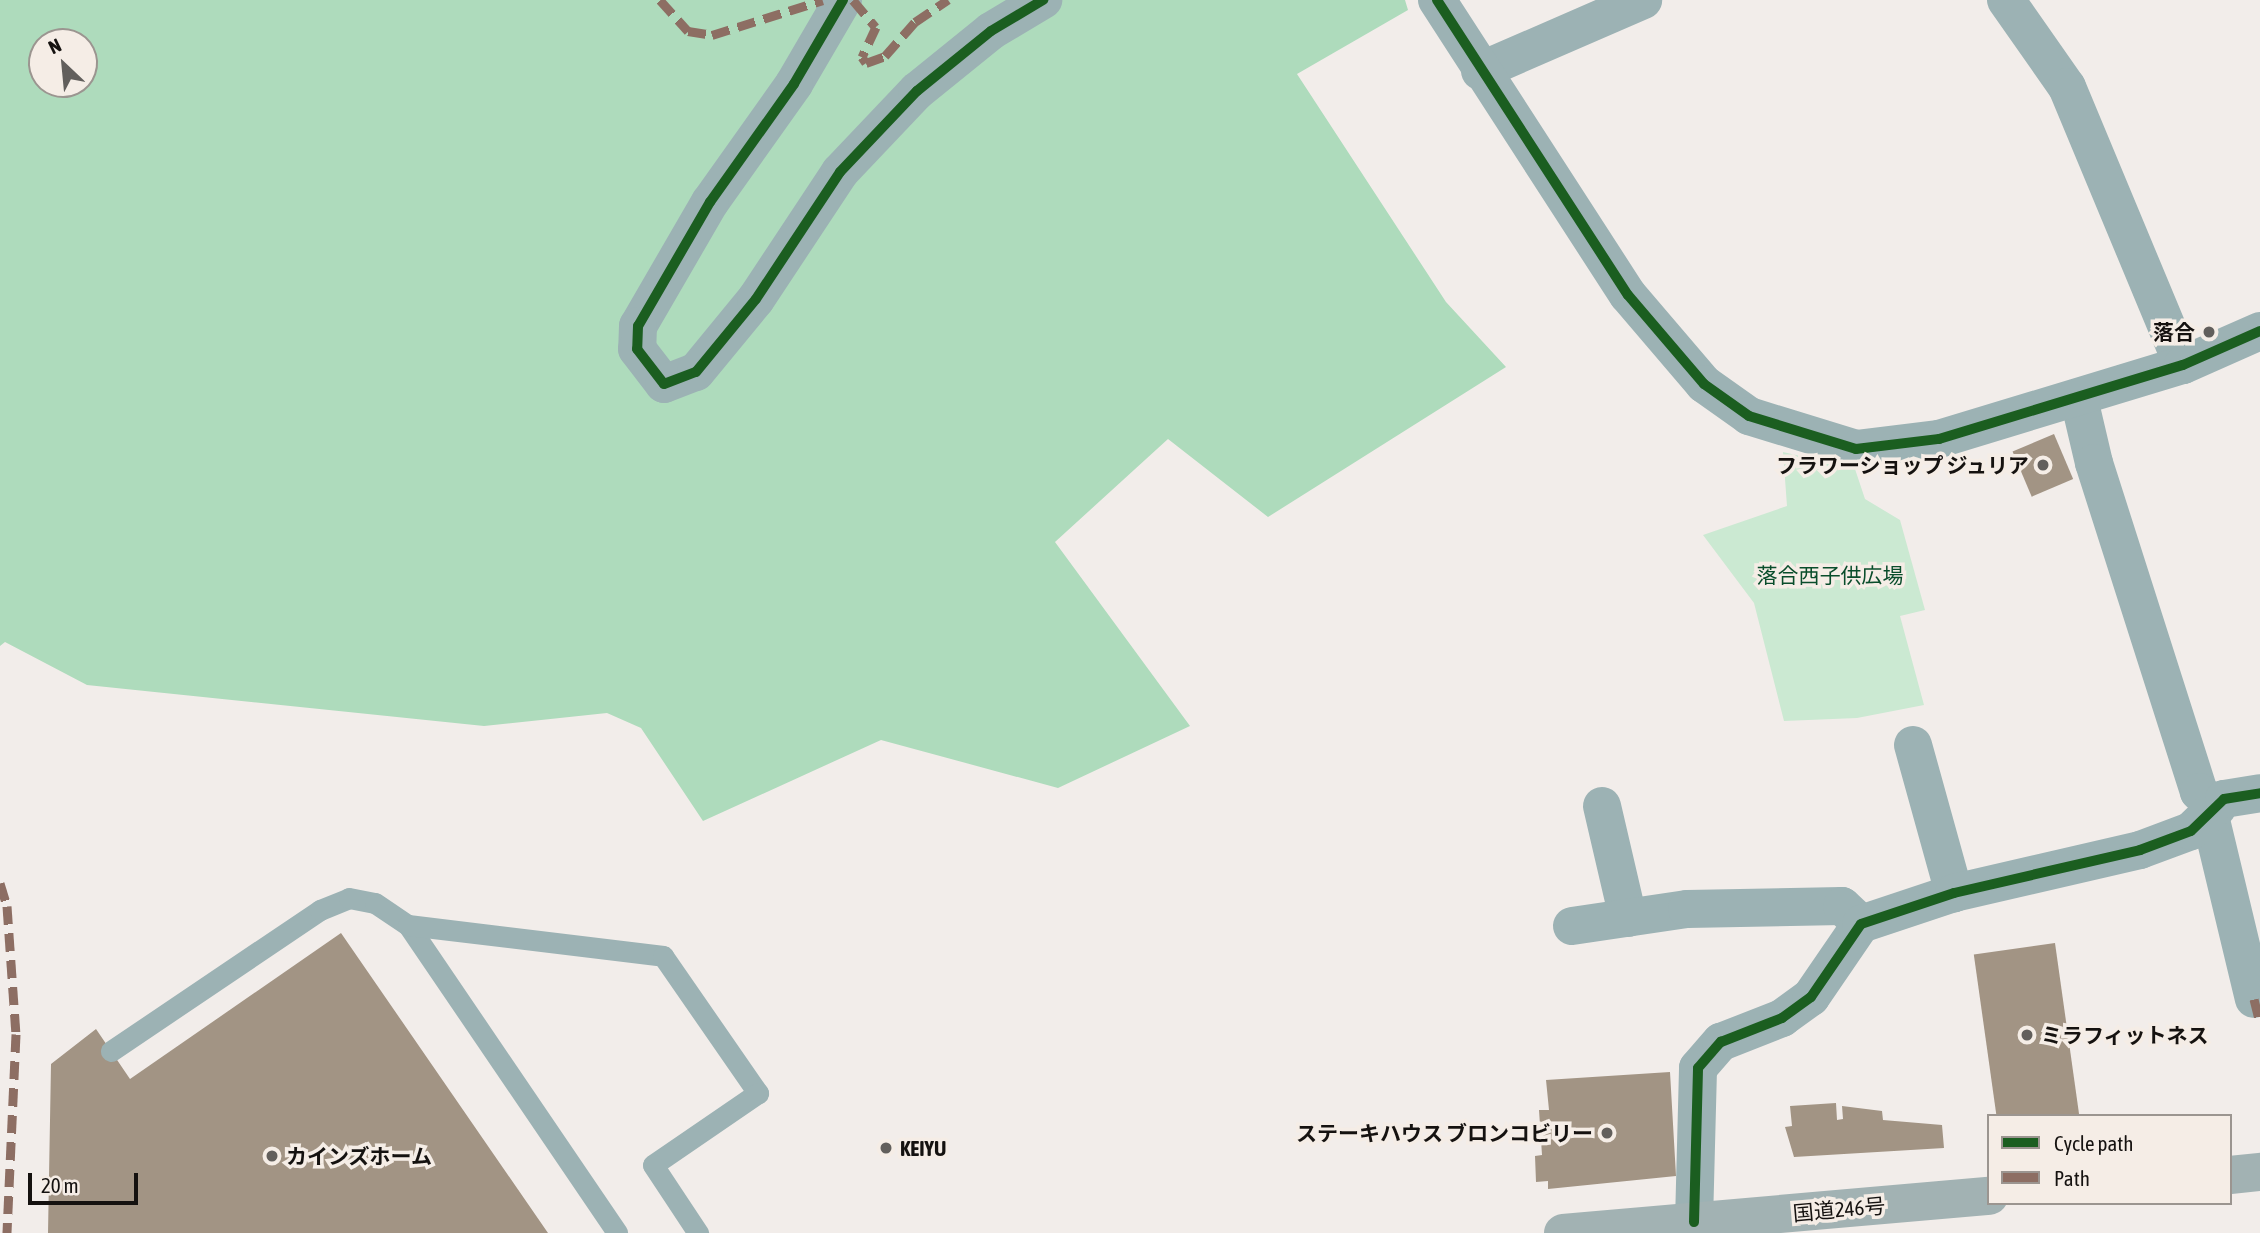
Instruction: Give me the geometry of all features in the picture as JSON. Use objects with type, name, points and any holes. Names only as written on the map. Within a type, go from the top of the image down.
[{"type":"highway","points":[[2232,1175],[2260,1172]]},
{"type":"highway","name":"国道246号","points":[[1563,1233],[1987,1196]]},
{"type":"street","points":[[842,0],[794,84],[710,202],[638,326],[637,349],[664,384],[696,372],[756,299],[840,172],[917,91],[990,31],[1043,0]]},
{"type":"street","points":[[1437,0],[1480,71],[1628,295],[1704,384],[1749,416],[1856,449],[1939,439],[2079,399],[2183,365],[2260,331]]},
{"type":"street","points":[[1480,71],[1643,0]]},
{"type":"street","points":[[2006,0],[2067,87],[2183,365]]},
{"type":"street","points":[[2079,399],[2094,463],[2199,792],[2213,812],[2254,999]]},
{"type":"street","points":[[1913,745],[1954,893]]},
{"type":"street","points":[[1694,1222],[1698,1068],[1721,1042],[1782,1018],[1811,998],[1861,924],[1881,913],[1954,893],[2140,850],[2191,831],[2224,799],[2260,793]]},
{"type":"street","points":[[1602,806],[1628,918]]},
{"type":"street","points":[[1572,926],[1687,909],[1842,906],[1861,924]]},
{"type":"lane","points":[[111,1051],[330,905],[366,901],[408,925],[663,956],[758,1093],[653,1165],[698,1233]]},
{"type":"lane","points":[[408,925],[617,1233]]},
{"type":"green space","points":[[0,0],[1405,0],[1408,10],[1297,74],[1446,302],[1506,367],[1268,517],[1168,439],[1055,542],[1190,726],[1058,788],[881,740],[703,821],[641,728],[607,713],[484,726],[87,685],[5,642],[0,646]]},
{"type":"green space","name":"落合西子供広場","points":[[1783,452],[1855,469],[1865,499],[1900,520],[1925,610],[1900,616],[1924,705],[1857,718],[1784,721],[1754,603],[1703,535],[1787,506]]},
{"type":"building","name":"フラワーショップ ジュリア","points":[[2054,434],[2073,479],[2032,497],[2013,452]]},
{"type":"building","name":"カインズホーム","points":[[341,933],[548,1233],[48,1233],[51,1064],[96,1029],[130,1079]]},
{"type":"building","name":"ミラフィットネス","points":[[2055,943],[2079,1114],[1996,1114],[1974,954]]},
{"type":"building","name":"ステーキハウス ブロンコビリー","points":[[1670,1072],[1676,1176],[1548,1189],[1548,1181],[1536,1182],[1535,1156],[1542,1155],[1539,1110],[1549,1110],[1546,1080]]},
{"type":"building","points":[[1836,1103],[1837,1120],[1843,1119],[1842,1106],[1882,1111],[1883,1120],[1942,1125],[1944,1148],[1794,1157],[1785,1127],[1792,1126],[1790,1106]]},
{"type":"marked path","points":[[660,0],[688,31],[712,35],[823,0]]},
{"type":"marked path","points":[[853,0],[876,27],[862,57],[866,63],[885,56],[915,22],[948,0]]},
{"type":"marked path","points":[[0,883],[7,906],[16,1034],[7,1233]]},
{"type":"marked path","points":[[2254,999],[2260,1023]]},
{"type":"cycle path","points":[[843,0],[794,84],[710,202],[638,326],[637,349],[664,384],[696,372],[756,299],[840,172],[917,91],[991,31],[1043,0]]},
{"type":"cycle path","points":[[1437,0],[1628,295],[1704,384],[1749,416],[1856,449],[1939,439],[2183,365],[2260,331]]},
{"type":"cycle path","points":[[1694,1222],[1698,1068],[1721,1042],[1782,1018],[1811,997],[1861,924],[1954,893],[2140,850],[2191,831],[2224,799],[2260,793]]},
{"type":"place","name":"落合","points":[[2209,332]]},
{"type":"place","name":"フラワーショップ ジュリア","points":[[2043,465]]},
{"type":"place","name":"ミラフィットネス","points":[[2027,1035]]},
{"type":"place","name":"ステーキハウス ブロンコビリー","points":[[1607,1133]]},
{"type":"place","name":"KEIYU","points":[[886,1148]]},
{"type":"place","name":"カインズホーム","points":[[272,1156]]}]
